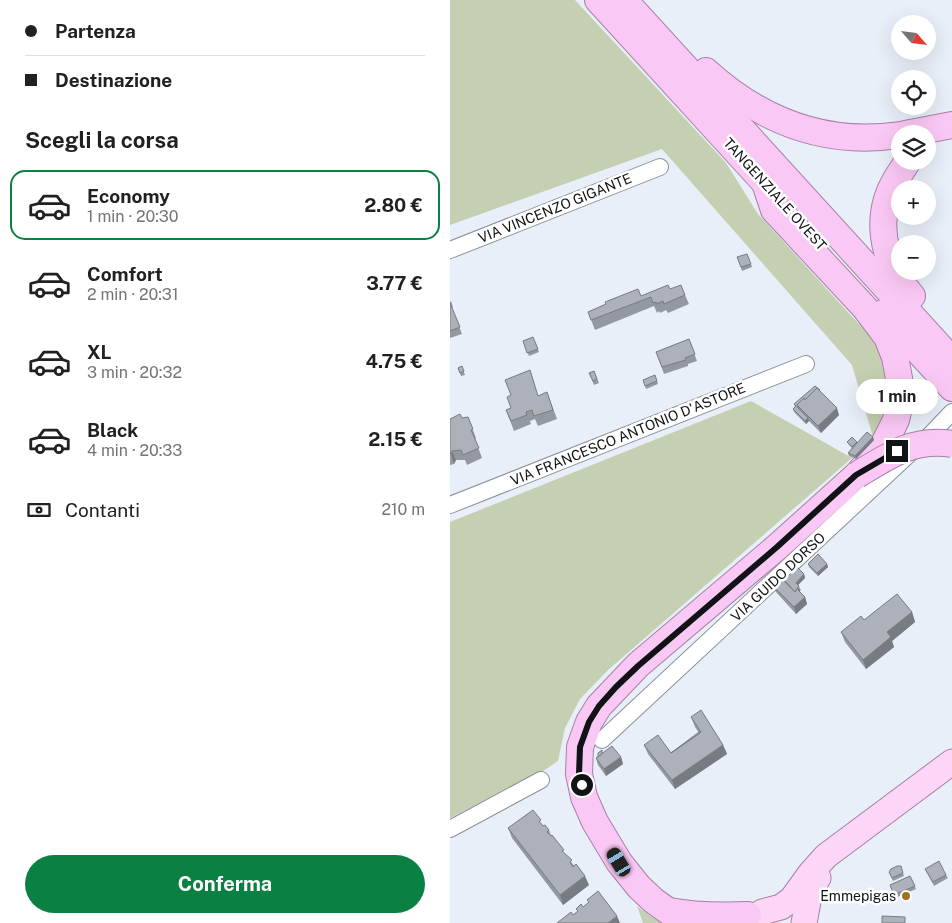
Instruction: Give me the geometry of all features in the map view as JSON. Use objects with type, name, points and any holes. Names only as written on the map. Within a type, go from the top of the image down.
[{"type":"highway","name":"TANGENZIALE OVEST","points":[[598,0],[952,388]]},
{"type":"highway","name":"TANGENZIALE OVEST","points":[[624,0],[952,360]]},
{"type":"highway","points":[[637,0],[691,57],[711,75],[761,111],[792,125],[824,134],[857,138],[891,136]]},
{"type":"highway","points":[[936,128],[952,125]]},
{"type":"highway","points":[[936,140],[952,132]]},
{"type":"highway","points":[[902,170],[888,198],[884,216],[886,251],[892,267],[905,288],[952,342]]},
{"type":"highway","points":[[748,917],[686,914],[677,917],[654,901],[639,887],[619,862],[595,822],[584,797],[579,774],[580,747],[589,722],[599,706],[638,666],[777,547],[856,475],[885,442],[896,420],[900,399],[895,356],[887,337],[876,321],[774,210],[765,183]]},
{"type":"highway","points":[[856,475],[897,451],[924,443],[952,444]]},
{"type":"main road","points":[[748,917],[781,906],[792,899],[826,856],[952,762]]},
{"type":"main road","points":[[804,923],[810,891],[831,859],[858,833]]},
{"type":"main road","points":[[748,917],[781,914],[796,923]]},
{"type":"street","name":"VIA VINCENZO GIGANTE","points":[[450,250],[660,167]]},
{"type":"street","name":"VIA FRANCESCO ANTONIO D'ASTORE","points":[[450,505],[806,364]]},
{"type":"street","name":"VIA GUIDO DORSO","points":[[602,740],[932,433],[952,412]]},
{"type":"street","points":[[450,829],[541,780]]},
{"type":"green space","points":[[450,0],[575,0],[726,163],[758,214],[869,335],[885,361],[891,385],[887,412],[873,437],[852,365],[662,149],[450,225]]},
{"type":"green space","points":[[751,401],[852,458],[608,670],[580,699],[565,728],[558,761],[539,774],[450,818],[450,522]]},
{"type":"green space","points":[[637,906],[650,916],[662,923],[643,923]]},
{"type":"building","points":[[747,254],[751,264],[741,267],[737,257]]},
{"type":"building","points":[[668,285],[670,289],[681,285],[685,295],[664,304],[663,301],[656,304],[656,302],[653,303],[651,297],[591,320],[588,312],[606,304],[605,302],[638,289],[641,296]]},
{"type":"building","points":[[450,303],[460,327],[450,331]]},
{"type":"building","points":[[533,337],[538,349],[527,353],[523,341]]},
{"type":"building","points":[[689,339],[695,354],[685,358],[686,360],[662,367],[656,352]]},
{"type":"building","points":[[462,366],[464,371],[460,373],[458,368]]},
{"type":"building","points":[[530,370],[538,396],[547,392],[553,410],[534,416],[532,410],[526,412],[527,415],[511,421],[506,410],[511,408],[507,397],[511,395],[505,380]]},
{"type":"building","points":[[594,371],[597,379],[593,381],[589,373]]},
{"type":"building","points":[[655,375],[657,381],[645,386],[643,380]]},
{"type":"building","points":[[815,386],[820,390],[817,388],[797,405],[808,418],[805,421],[793,409],[796,406],[794,404]]},
{"type":"building","points":[[817,388],[837,408],[818,426],[797,405]]},
{"type":"building","points":[[460,414],[462,418],[468,417],[473,429],[471,430],[479,448],[463,455],[461,450],[452,451],[450,454],[450,419]]},
{"type":"building","points":[[867,432],[873,437],[855,456],[848,453]]},
{"type":"building","points":[[852,437],[857,442],[852,447],[847,442]]},
{"type":"building","points":[[818,554],[827,564],[817,573],[808,564]]},
{"type":"building","points":[[797,567],[804,574],[796,583],[799,586],[795,592],[784,580]]},
{"type":"building","points":[[781,578],[795,592],[797,589],[805,597],[794,607],[773,586]]},
{"type":"building","points":[[897,594],[912,612],[887,632],[891,637],[863,660],[841,632],[861,616],[864,620]]},
{"type":"building","points":[[701,710],[723,745],[672,780],[644,745],[658,735],[671,753],[701,732],[691,717]]},
{"type":"building","points":[[699,732],[700,733],[671,753]]},
{"type":"building","points":[[612,746],[621,757],[604,769],[596,758]]},
{"type":"building","points":[[602,750],[602,754],[598,757],[598,753]]},
{"type":"building","points":[[533,810],[543,826],[545,825],[549,830],[547,832],[552,835],[564,850],[562,851],[572,860],[570,862],[573,867],[576,864],[585,876],[560,895],[508,828]]},
{"type":"building","points":[[939,861],[946,875],[933,882],[925,869]]},
{"type":"building","points":[[897,866],[901,866],[903,873],[892,878],[889,872]]},
{"type":"building","points":[[910,876],[915,886],[894,895],[890,885]]},
{"type":"building","points":[[598,891],[617,916],[608,923],[557,923],[571,912],[573,915],[578,911],[576,909],[581,904],[583,907],[589,902],[587,900]]},
{"type":"building","points":[[882,916],[905,917],[905,923],[882,923]]},
{"type":"place","name":"Emmepigas","points":[[906,896]]},
{"type":"route","points":[[582,785],[579,774],[580,747],[589,722],[599,706],[616,687],[777,547],[856,475],[897,451]]}]
